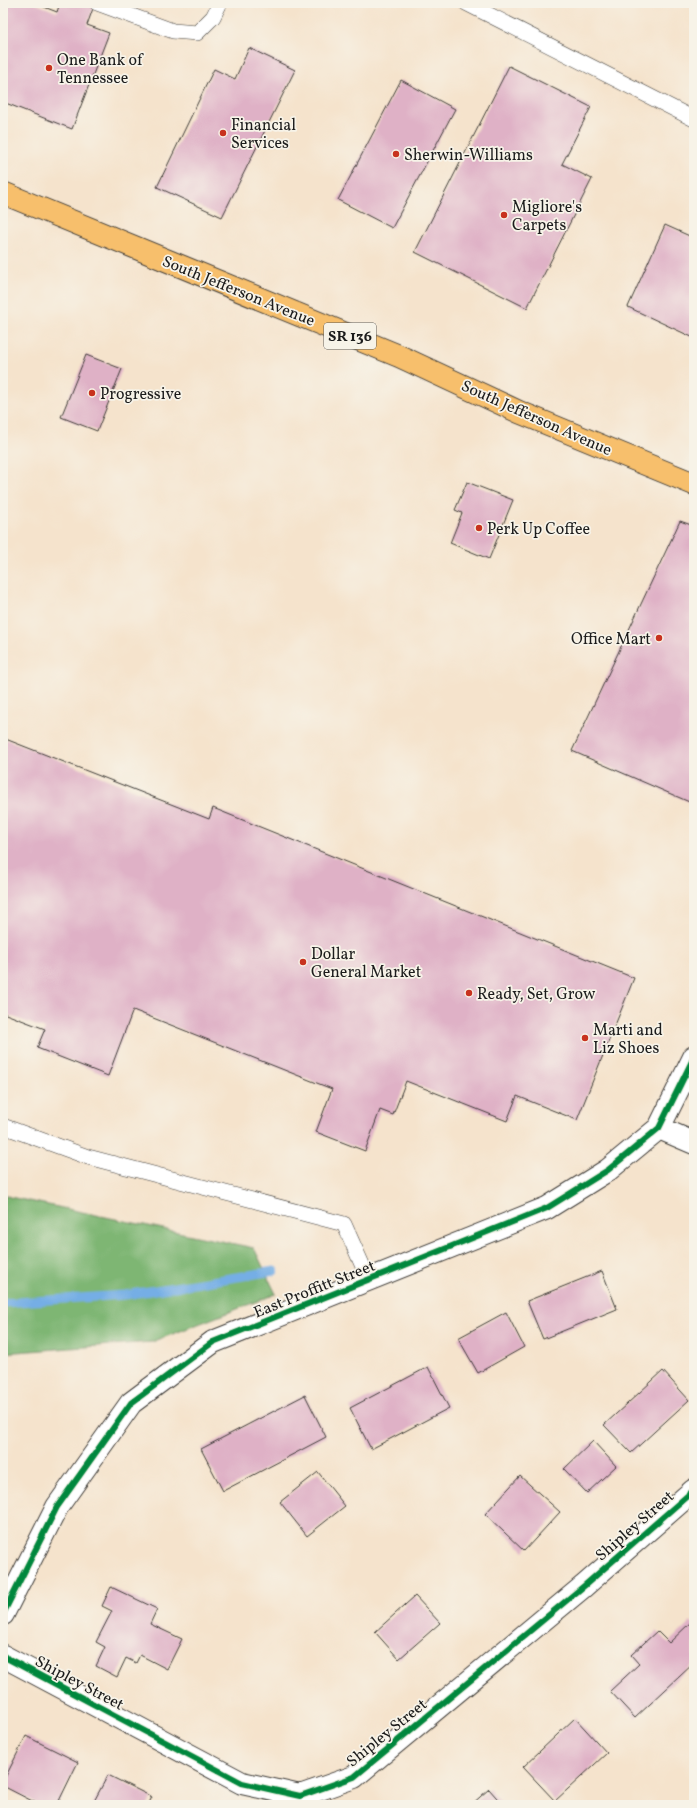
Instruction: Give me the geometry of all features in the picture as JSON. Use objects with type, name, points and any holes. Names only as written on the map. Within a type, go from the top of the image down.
[{"type":"main road","name":"South Jefferson Avenue","points":[[3,193],[406,359],[519,412],[694,484]]},
{"type":"street","name":"East Proffitt Street","points":[[3,1614],[57,1507],[131,1403],[213,1342],[547,1208],[608,1170],[659,1128],[694,1057]]},
{"type":"street","points":[[659,1128],[694,1143]]},
{"type":"street","name":"Shipley Street","points":[[3,1656],[242,1783],[300,1796],[354,1777],[584,1586],[694,1490]]},
{"type":"lane","points":[[97,3],[173,31],[197,33],[213,17],[220,3]]},
{"type":"lane","points":[[466,3],[694,119]]},
{"type":"lane","points":[[3,1126],[88,1157],[344,1224],[368,1280]]},
{"type":"green space","points":[[3,1194],[10,1197],[254,1248],[276,1294],[152,1342],[3,1353]]},
{"type":"building","name":"One Bank of Tennessee","points":[[3,3],[34,3],[57,12],[60,3],[95,3],[87,25],[109,33],[72,129],[3,102]]},
{"type":"building","name":"Financial Services","points":[[249,48],[295,70],[222,217],[157,187],[214,69],[235,79]]},
{"type":"building","name":"Migliore's Carpets","points":[[509,66],[591,107],[562,164],[592,179],[527,308],[415,252]]},
{"type":"building","name":"Sherwin-Williams","points":[[401,80],[455,109],[392,228],[338,200]]},
{"type":"building","points":[[665,225],[694,238],[694,338],[628,307]]},
{"type":"building","name":"Progressive","points":[[86,355],[122,369],[97,431],[61,417]]},
{"type":"building","name":"Perk Up Coffee","points":[[467,482],[513,500],[489,559],[450,543],[462,513],[455,510]]},
{"type":"building","name":"Office Mart","points":[[680,521],[694,526],[694,804],[572,751]]},
{"type":"building","points":[[3,738],[209,819],[213,808],[634,978],[577,1120],[517,1096],[507,1121],[406,1081],[393,1115],[380,1110],[365,1151],[316,1132],[332,1089],[133,1010],[108,1076],[37,1048],[45,1029],[3,1013]]},
{"type":"building","points":[[602,1271],[617,1309],[543,1339],[527,1301]]},
{"type":"building","points":[[506,1312],[524,1347],[478,1373],[458,1338]]},
{"type":"building","points":[[428,1367],[449,1408],[371,1449],[350,1408]]},
{"type":"building","points":[[663,1371],[689,1400],[631,1453],[604,1425]]},
{"type":"building","points":[[305,1395],[326,1437],[223,1491],[201,1449]]},
{"type":"building","points":[[593,1441],[616,1466],[587,1493],[564,1469]]},
{"type":"building","points":[[318,1472],[345,1506],[307,1536],[280,1502]]},
{"type":"building","points":[[520,1476],[560,1512],[524,1551],[485,1514]]},
{"type":"building","points":[[111,1587],[157,1609],[150,1624],[182,1639],[167,1669],[140,1655],[136,1663],[126,1658],[117,1677],[96,1666],[105,1647],[96,1642],[112,1611],[102,1606]]},
{"type":"building","points":[[415,1596],[440,1623],[399,1659],[375,1632]]},
{"type":"building","points":[[691,1622],[694,1625],[694,1663],[635,1718],[610,1691],[639,1664],[631,1655],[657,1631],[669,1643]]},
{"type":"building","points":[[575,1718],[607,1753],[555,1801],[523,1767]]},
{"type":"building","points":[[26,1736],[78,1762],[57,1805],[40,1805],[3,1786],[3,1782]]},
{"type":"building","points":[[108,1775],[152,1797],[148,1805],[92,1805]]},
{"type":"building","points":[[489,1789],[503,1805],[471,1805]]},
{"type":"waterway","points":[[3,1303],[125,1295],[274,1271]]},
{"type":"cycle path","points":[[3,1614],[57,1507],[131,1403],[213,1342],[547,1208],[608,1170],[659,1128],[694,1057]]},
{"type":"cycle path","points":[[3,1656],[242,1783],[300,1796],[354,1777],[584,1586],[694,1490]]},
{"type":"place","name":"One Bank of Tennessee","points":[[49,68]]},
{"type":"place","name":"Financial Services","points":[[223,133]]},
{"type":"place","name":"Sherwin-Williams","points":[[396,154]]},
{"type":"place","name":"Migliore's Carpets","points":[[504,215]]},
{"type":"place","name":"Progressive","points":[[92,393]]},
{"type":"place","name":"Perk Up Coffee","points":[[479,528]]},
{"type":"place","name":"Office Mart","points":[[659,638]]},
{"type":"place","name":"Dollar General Market","points":[[303,962]]},
{"type":"place","name":"Ready, Set, Grow","points":[[469,993]]},
{"type":"place","name":"Marti and Liz Shoes","points":[[585,1038]]}]
